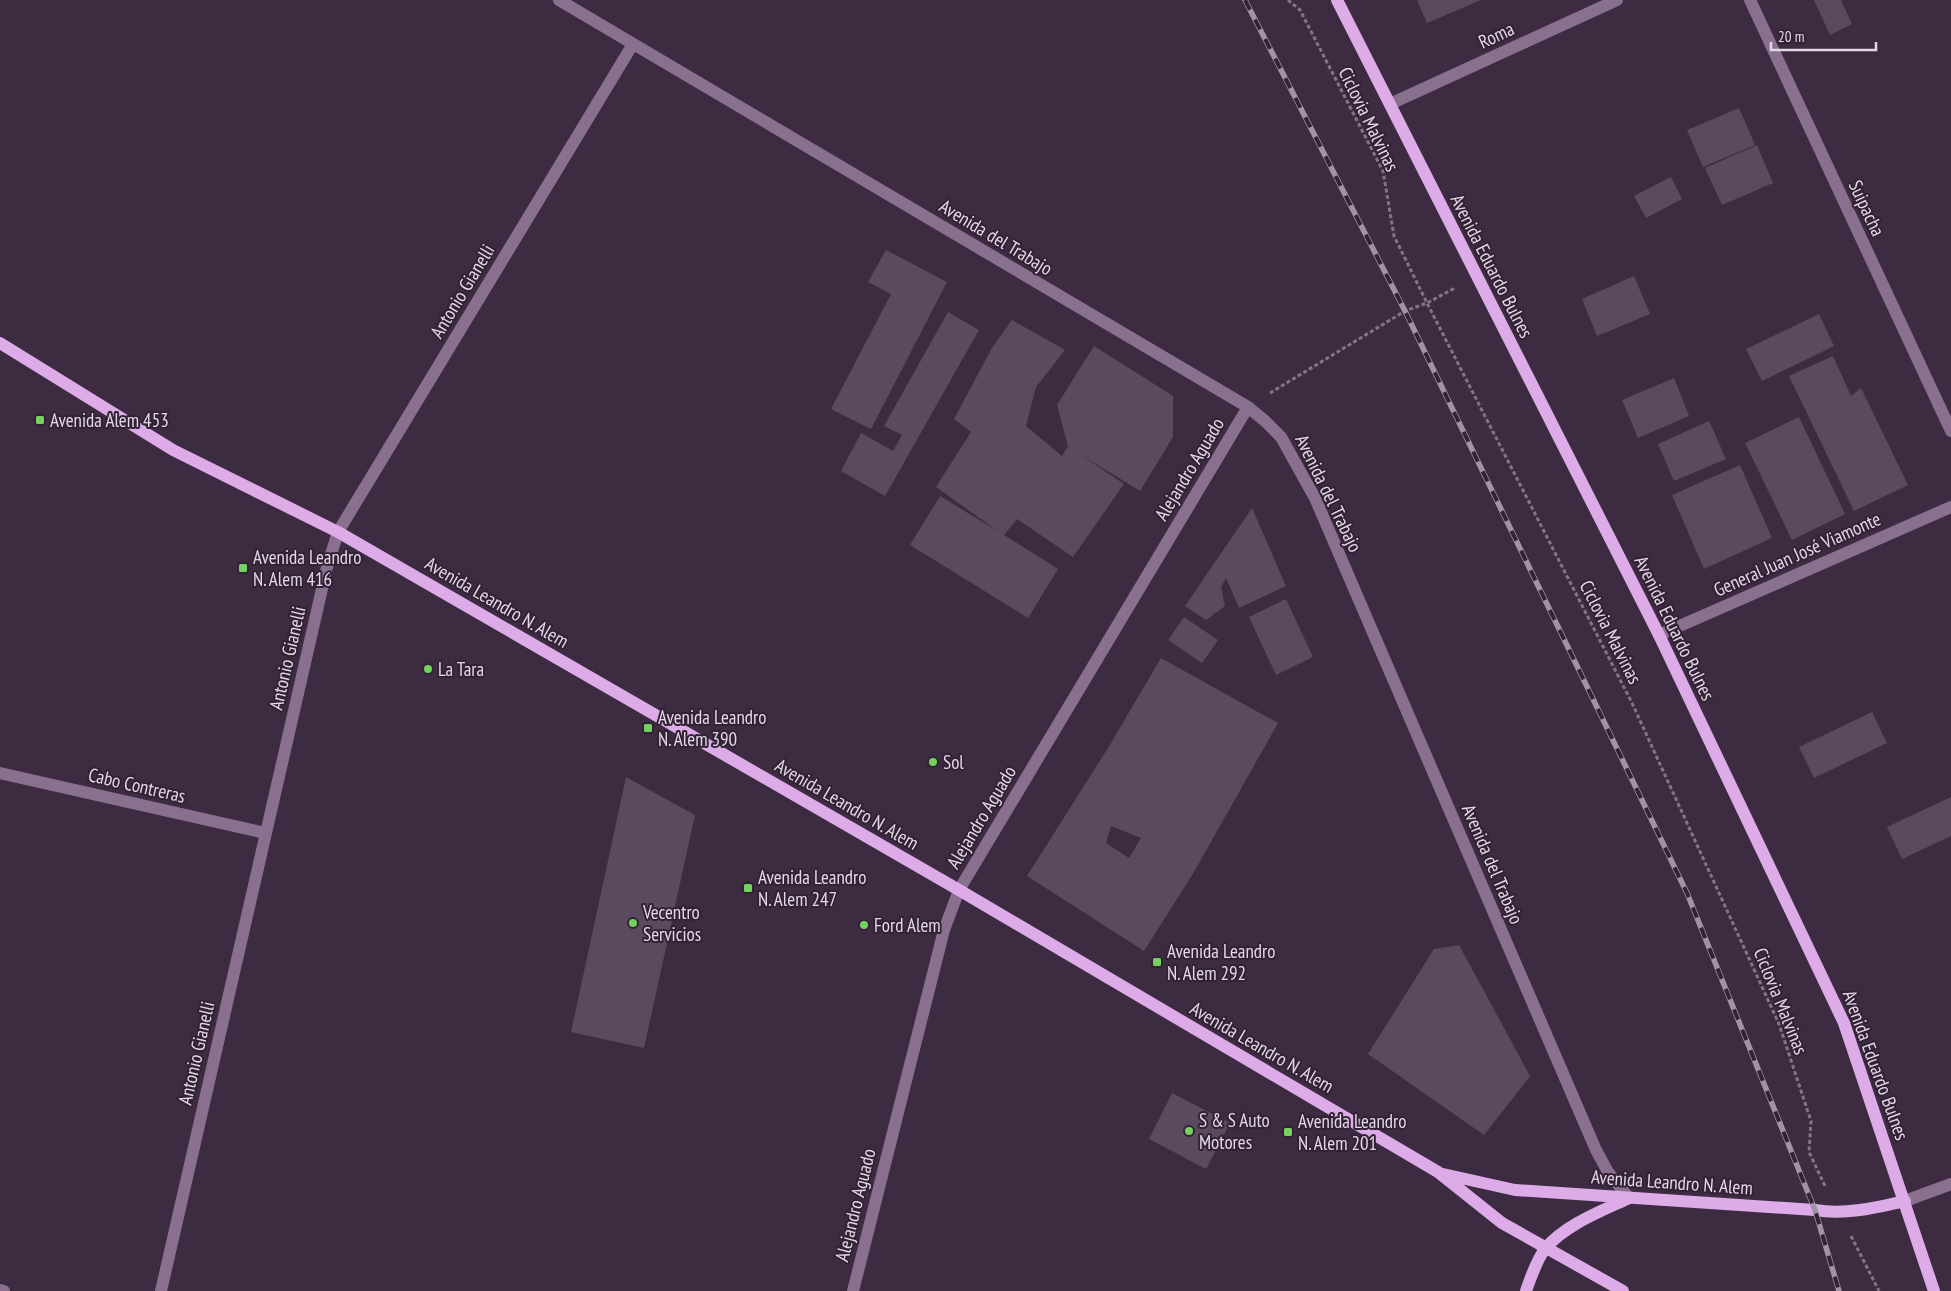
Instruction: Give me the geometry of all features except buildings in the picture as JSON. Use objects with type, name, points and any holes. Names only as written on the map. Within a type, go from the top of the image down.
[{"type":"main road","name":"Avenida Eduardo Bulnes","points":[[1337,0],[1658,635],[1844,1023],[1934,1291]]},
{"type":"main road","name":"Avenida Leandro N. Alem","points":[[0,343],[173,450],[338,532],[959,890],[1438,1172],[1502,1223],[1623,1291]]},
{"type":"main road","name":"Avenida Leandro N. Alem","points":[[1438,1172],[1515,1190],[1839,1212],[1857,1211],[1905,1201]]},
{"type":"main road","points":[[1526,1291],[1536,1264],[1546,1248],[1574,1225],[1629,1198]]},
{"type":"street","name":"Avenida del Trabajo","points":[[559,0],[1248,407],[1265,420],[1281,437],[1315,498],[1596,1150],[1608,1172],[1629,1198]]},
{"type":"street","name":"Roma","points":[[1390,104],[1617,0]]},
{"type":"street","name":"Suipacha","points":[[1750,0],[1951,431]]},
{"type":"street","name":"Antonio Gianelli","points":[[161,1291],[327,567],[338,532],[633,44]]},
{"type":"street","name":"Alejandro Aguado","points":[[853,1291],[942,940],[959,890],[1248,407]]},
{"type":"street","name":"General Juan José Viamonte","points":[[1658,635],[1951,507]]},
{"type":"street","name":"Cabo Contreras","points":[[0,773],[265,833]]},
{"type":"street","points":[[1905,1201],[1951,1184]]},
{"type":"street","points":[[0,1290],[4,1291]]},
{"type":"path","name":"Ciclovia Malvinas","points":[[1288,0],[1300,10],[1383,171],[1394,236],[1632,703],[1779,1024],[1811,1121],[1808,1152],[1879,1291]]},
{"type":"path","points":[[1248,407],[1405,311],[1427,303],[1476,276]]},
{"type":"railway","points":[[1245,0],[1405,311],[1687,893],[1815,1210],[1839,1291]]},
{"type":"place","name":"Avenida Alem 453","points":[[40,420]]},
{"type":"place","name":"Avenida Leandro N. Alem 416","points":[[243,568]]},
{"type":"place","name":"La Tara","points":[[428,669]]},
{"type":"place","name":"Avenida Leandro N. Alem 390","points":[[648,728]]},
{"type":"place","name":"Sol","points":[[933,762]]},
{"type":"place","name":"Avenida Leandro N. Alem 247","points":[[748,888]]},
{"type":"place","name":"Vecentro Servicios","points":[[633,923]]},
{"type":"place","name":"Ford Alem","points":[[864,925]]},
{"type":"place","name":"Avenida Leandro N. Alem 292","points":[[1157,962]]},
{"type":"place","name":"S & S Auto Motores","points":[[1189,1131]]},
{"type":"place","name":"Avenida Leandro N. Alem 201","points":[[1288,1132]]}]
